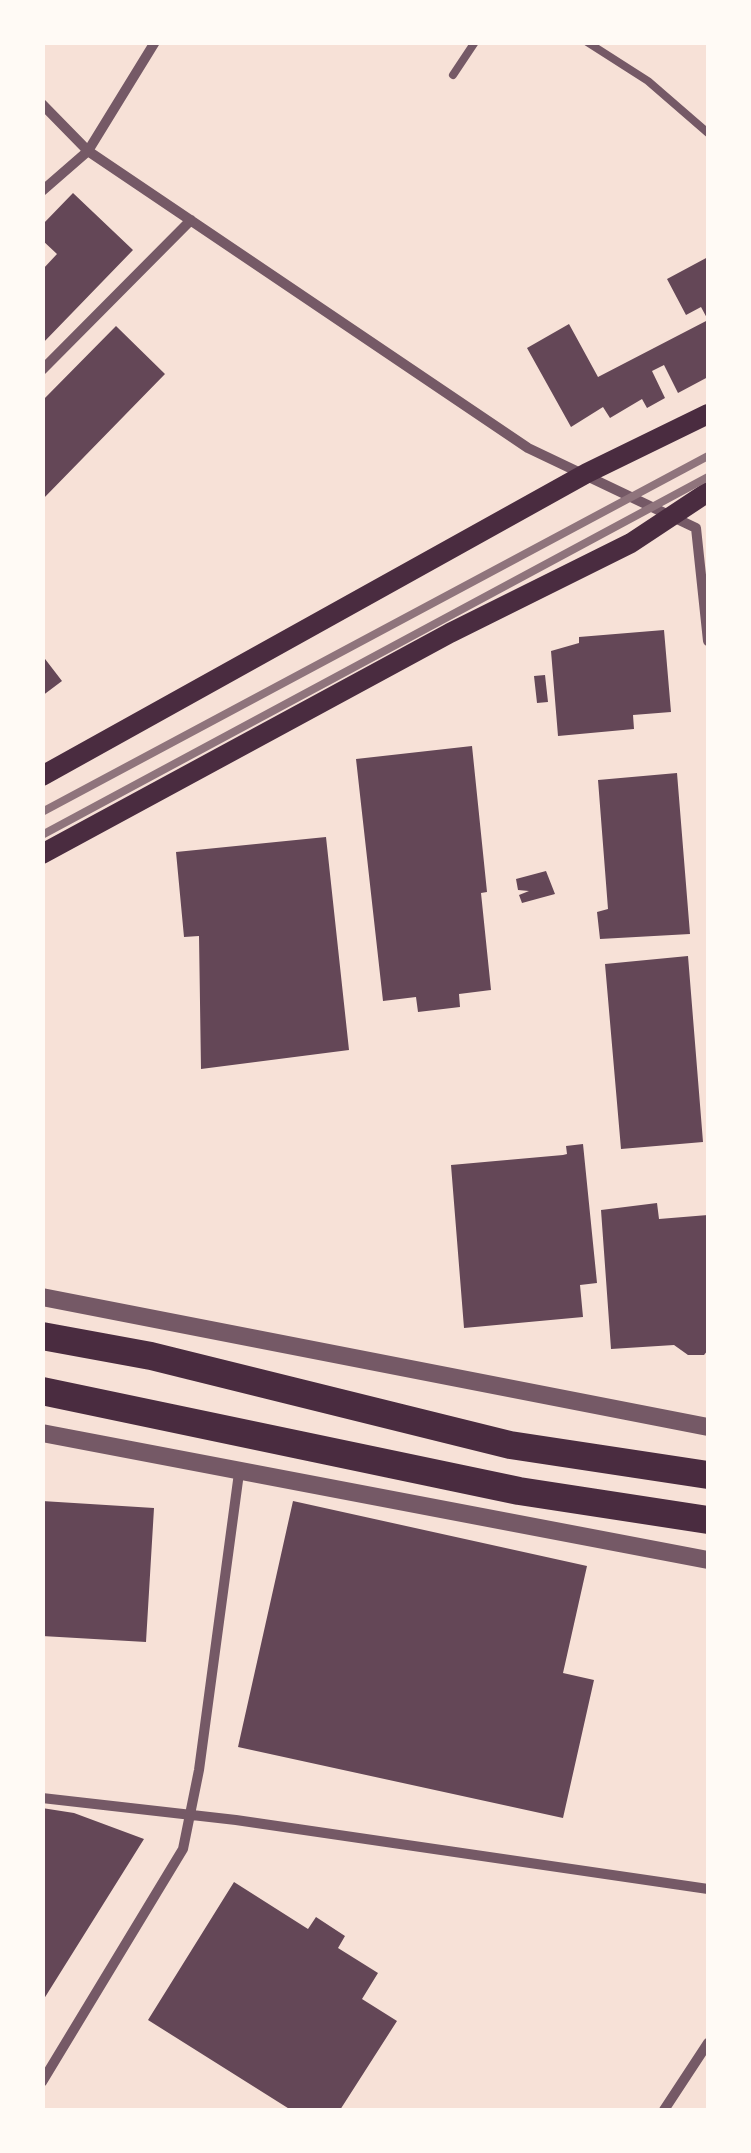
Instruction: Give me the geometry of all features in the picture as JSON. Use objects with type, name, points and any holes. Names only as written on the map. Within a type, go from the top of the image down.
[{"type":"highway","points":[[42,1336],[151,1356],[510,1445],[708,1475]]},
{"type":"highway","points":[[42,1391],[519,1491],[708,1520]]},
{"type":"main road","points":[[42,776],[587,473],[708,414]]},
{"type":"main road","points":[[42,854],[677,516],[708,492]]},
{"type":"street","points":[[42,191],[88,151],[155,42]]},
{"type":"street","points":[[42,104],[88,151],[528,448],[696,528],[708,641]]},
{"type":"street","points":[[42,370],[191,220]]},
{"type":"street","points":[[42,1297],[708,1427]]},
{"type":"street","points":[[42,1434],[708,1560]]},
{"type":"street","points":[[42,2082],[183,1849],[239,1472]]},
{"type":"street","points":[[42,1798],[708,1889]]},
{"type":"street","points":[[664,2110],[708,2043]]},
{"type":"lane","points":[[452,75],[476,42]]},
{"type":"lane","points":[[587,42],[648,81],[708,133]]},
{"type":"building","points":[[73,193],[133,250],[42,344],[42,270],[57,254],[42,240],[42,225]]},
{"type":"building","points":[[708,257],[708,320],[701,307],[686,315],[667,279]]},
{"type":"building","points":[[708,320],[708,377],[678,393],[664,365],[652,371],[665,398],[647,408],[642,399],[610,418],[603,407],[571,427],[527,348],[569,324],[598,377]]},
{"type":"building","points":[[116,326],[165,374],[42,500],[42,401]]},
{"type":"building","points":[[664,630],[671,712],[633,715],[634,729],[558,736],[551,651],[579,643],[579,637]]},
{"type":"building","points":[[42,655],[62,681],[42,696]]},
{"type":"building","points":[[545,675],[548,702],[537,703],[534,676]]},
{"type":"building","points":[[472,746],[487,892],[481,893],[491,990],[459,994],[460,1007],[418,1012],[416,997],[383,1001],[356,759]]},
{"type":"building","points":[[677,773],[690,934],[600,939],[597,912],[608,909],[598,780]]},
{"type":"building","points":[[326,837],[349,1050],[201,1069],[199,936],[184,937],[176,852]]},
{"type":"building","points":[[546,871],[555,894],[522,903],[519,895],[529,891],[518,890],[516,879]]},
{"type":"building","points":[[688,956],[703,1142],[621,1149],[605,964]]},
{"type":"building","points":[[583,1144],[597,1283],[580,1285],[583,1317],[464,1328],[451,1165],[563,1155],[567,1154],[566,1146]]},
{"type":"building","points":[[657,1203],[659,1219],[708,1215],[708,1350],[704,1355],[688,1355],[674,1345],[611,1349],[601,1210]]},
{"type":"building","points":[[42,1501],[154,1508],[146,1642],[42,1636]]},
{"type":"building","points":[[293,1501],[587,1566],[563,1673],[594,1680],[563,1818],[238,1747]]},
{"type":"building","points":[[42,1808],[74,1813],[144,1839],[42,2002]]},
{"type":"building","points":[[234,1882],[308,1929],[316,1917],[345,1936],[338,1948],[378,1973],[362,1999],[397,2021],[340,2110],[291,2110],[148,2020]]},
{"type":"railway","points":[[42,812],[708,456]]},
{"type":"railway","points":[[42,835],[708,477]]}]
